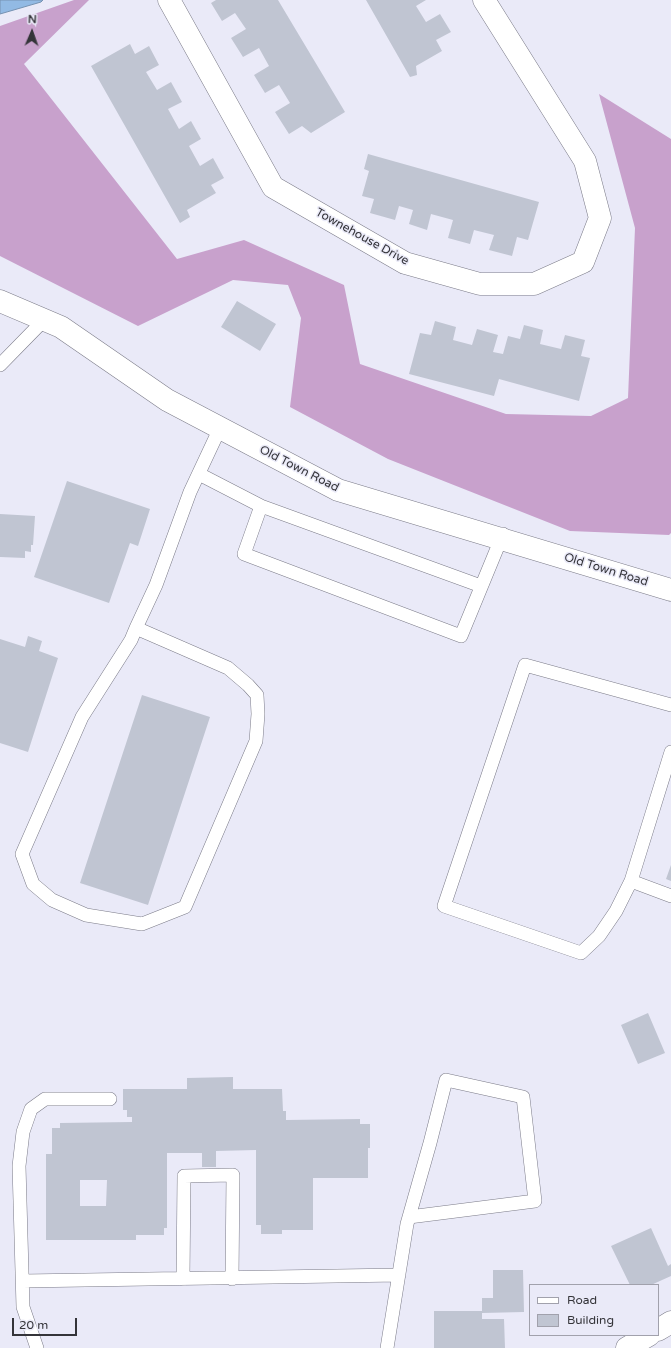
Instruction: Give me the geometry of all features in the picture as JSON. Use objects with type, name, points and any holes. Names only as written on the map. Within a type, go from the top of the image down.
[{"type":"street","name":"Townehouse Drive","points":[[169,0],[273,187],[405,263],[480,284],[534,284],[583,262],[600,218],[585,161],[484,0]]},
{"type":"street","name":"Old Town Road","points":[[0,301],[61,327],[167,400],[338,490],[502,536],[671,590]]},
{"type":"street","points":[[659,1329],[671,1322]]},
{"type":"street","points":[[627,1348],[647,1336]]},
{"type":"lane","points":[[0,365],[44,320]]},
{"type":"lane","points":[[136,628],[228,668],[257,695],[258,714],[256,741],[185,907],[142,924],[86,915],[52,900],[33,884],[22,854],[82,717],[131,640],[136,628],[156,585],[190,492],[220,428]]},
{"type":"lane","points":[[199,474],[261,506],[481,586]]},
{"type":"lane","points":[[261,506],[244,554],[461,636],[502,536]]},
{"type":"lane","points":[[671,705],[525,665],[444,906],[581,953],[599,936],[616,911],[631,881],[671,752]]},
{"type":"lane","points":[[631,881],[671,896]]},
{"type":"lane","points":[[387,1348],[409,1217],[446,1080],[523,1097],[535,1201],[409,1217]]},
{"type":"lane","points":[[37,1348],[23,1307],[19,1166],[22,1132],[31,1109],[45,1099],[110,1099]]},
{"type":"lane","points":[[183,1279],[184,1176],[232,1175],[232,1279]]},
{"type":"lane","points":[[23,1282],[399,1275]]},
{"type":"shaded area","points":[[74,0],[89,0],[24,64],[177,259],[244,240],[344,285],[360,364],[506,414],[591,416],[628,398],[635,228],[599,94],[671,139],[671,533],[669,535],[570,531],[388,459],[290,407],[301,318],[288,285],[233,280],[138,326],[0,256],[0,26]]},
{"type":"water","points":[[0,0],[43,0],[41,2],[0,14]]},
{"type":"building","points":[[216,0],[278,0],[345,112],[311,133],[302,126],[289,134],[275,112],[290,103],[279,85],[265,93],[254,75],[269,66],[259,48],[243,57],[231,38],[246,29],[235,13],[222,21],[211,3]]},
{"type":"building","points":[[366,0],[426,0],[416,6],[426,22],[440,14],[451,32],[436,40],[442,51],[416,66],[417,75],[410,77]]},
{"type":"building","points":[[130,44],[135,54],[149,46],[159,65],[146,72],[157,90],[171,82],[182,102],[168,109],[179,129],[191,121],[201,139],[189,146],[200,166],[213,158],[224,178],[211,185],[216,193],[187,210],[190,217],[180,223],[91,66]]},
{"type":"building","points":[[368,154],[539,202],[528,240],[517,237],[512,256],[489,250],[494,235],[474,230],[470,244],[448,238],[453,220],[431,214],[427,230],[409,224],[413,210],[399,206],[395,220],[370,213],[374,199],[362,196],[369,171],[364,169]]},
{"type":"building","points":[[237,301],[276,324],[260,351],[221,327]]},
{"type":"building","points":[[435,321],[456,327],[453,340],[472,345],[477,329],[498,335],[493,352],[503,354],[508,336],[520,339],[524,325],[543,330],[540,344],[561,349],[565,335],[585,340],[581,356],[590,358],[579,401],[499,379],[494,396],[409,374],[420,333],[431,335]]},
{"type":"building","points":[[67,481],[150,509],[138,546],[130,543],[109,603],[34,577]]},
{"type":"building","points":[[0,514],[35,516],[33,545],[31,545],[31,552],[25,551],[25,558],[0,557]]},
{"type":"building","points":[[28,636],[42,641],[39,651],[58,658],[28,752],[0,743],[0,639],[25,647]]},
{"type":"building","points":[[142,695],[210,717],[148,905],[80,883]]},
{"type":"building","points":[[671,865],[671,881],[666,879]]},
{"type":"building","points":[[648,1013],[665,1053],[638,1064],[621,1025]]},
{"type":"building","points":[[233,1077],[233,1089],[282,1089],[283,1111],[286,1111],[286,1120],[360,1119],[360,1124],[370,1124],[368,1178],[313,1178],[313,1230],[282,1230],[282,1234],[261,1234],[261,1225],[256,1225],[256,1150],[216,1151],[216,1167],[202,1167],[202,1153],[167,1153],[167,1228],[164,1228],[164,1235],[136,1235],[136,1240],[46,1240],[46,1154],[52,1154],[52,1128],[60,1128],[60,1123],[132,1122],[132,1117],[127,1117],[127,1110],[123,1110],[123,1089],[187,1089],[187,1078]],"holes":[[[80,1180],[107,1180],[106,1206],[80,1206]]]},
{"type":"building","points":[[651,1228],[668,1266],[671,1264],[671,1276],[653,1284],[630,1284],[611,1246]]},
{"type":"building","points":[[493,1270],[523,1270],[524,1312],[482,1313],[482,1319],[504,1319],[505,1348],[434,1348],[434,1311],[482,1311],[482,1298],[493,1298]]}]
